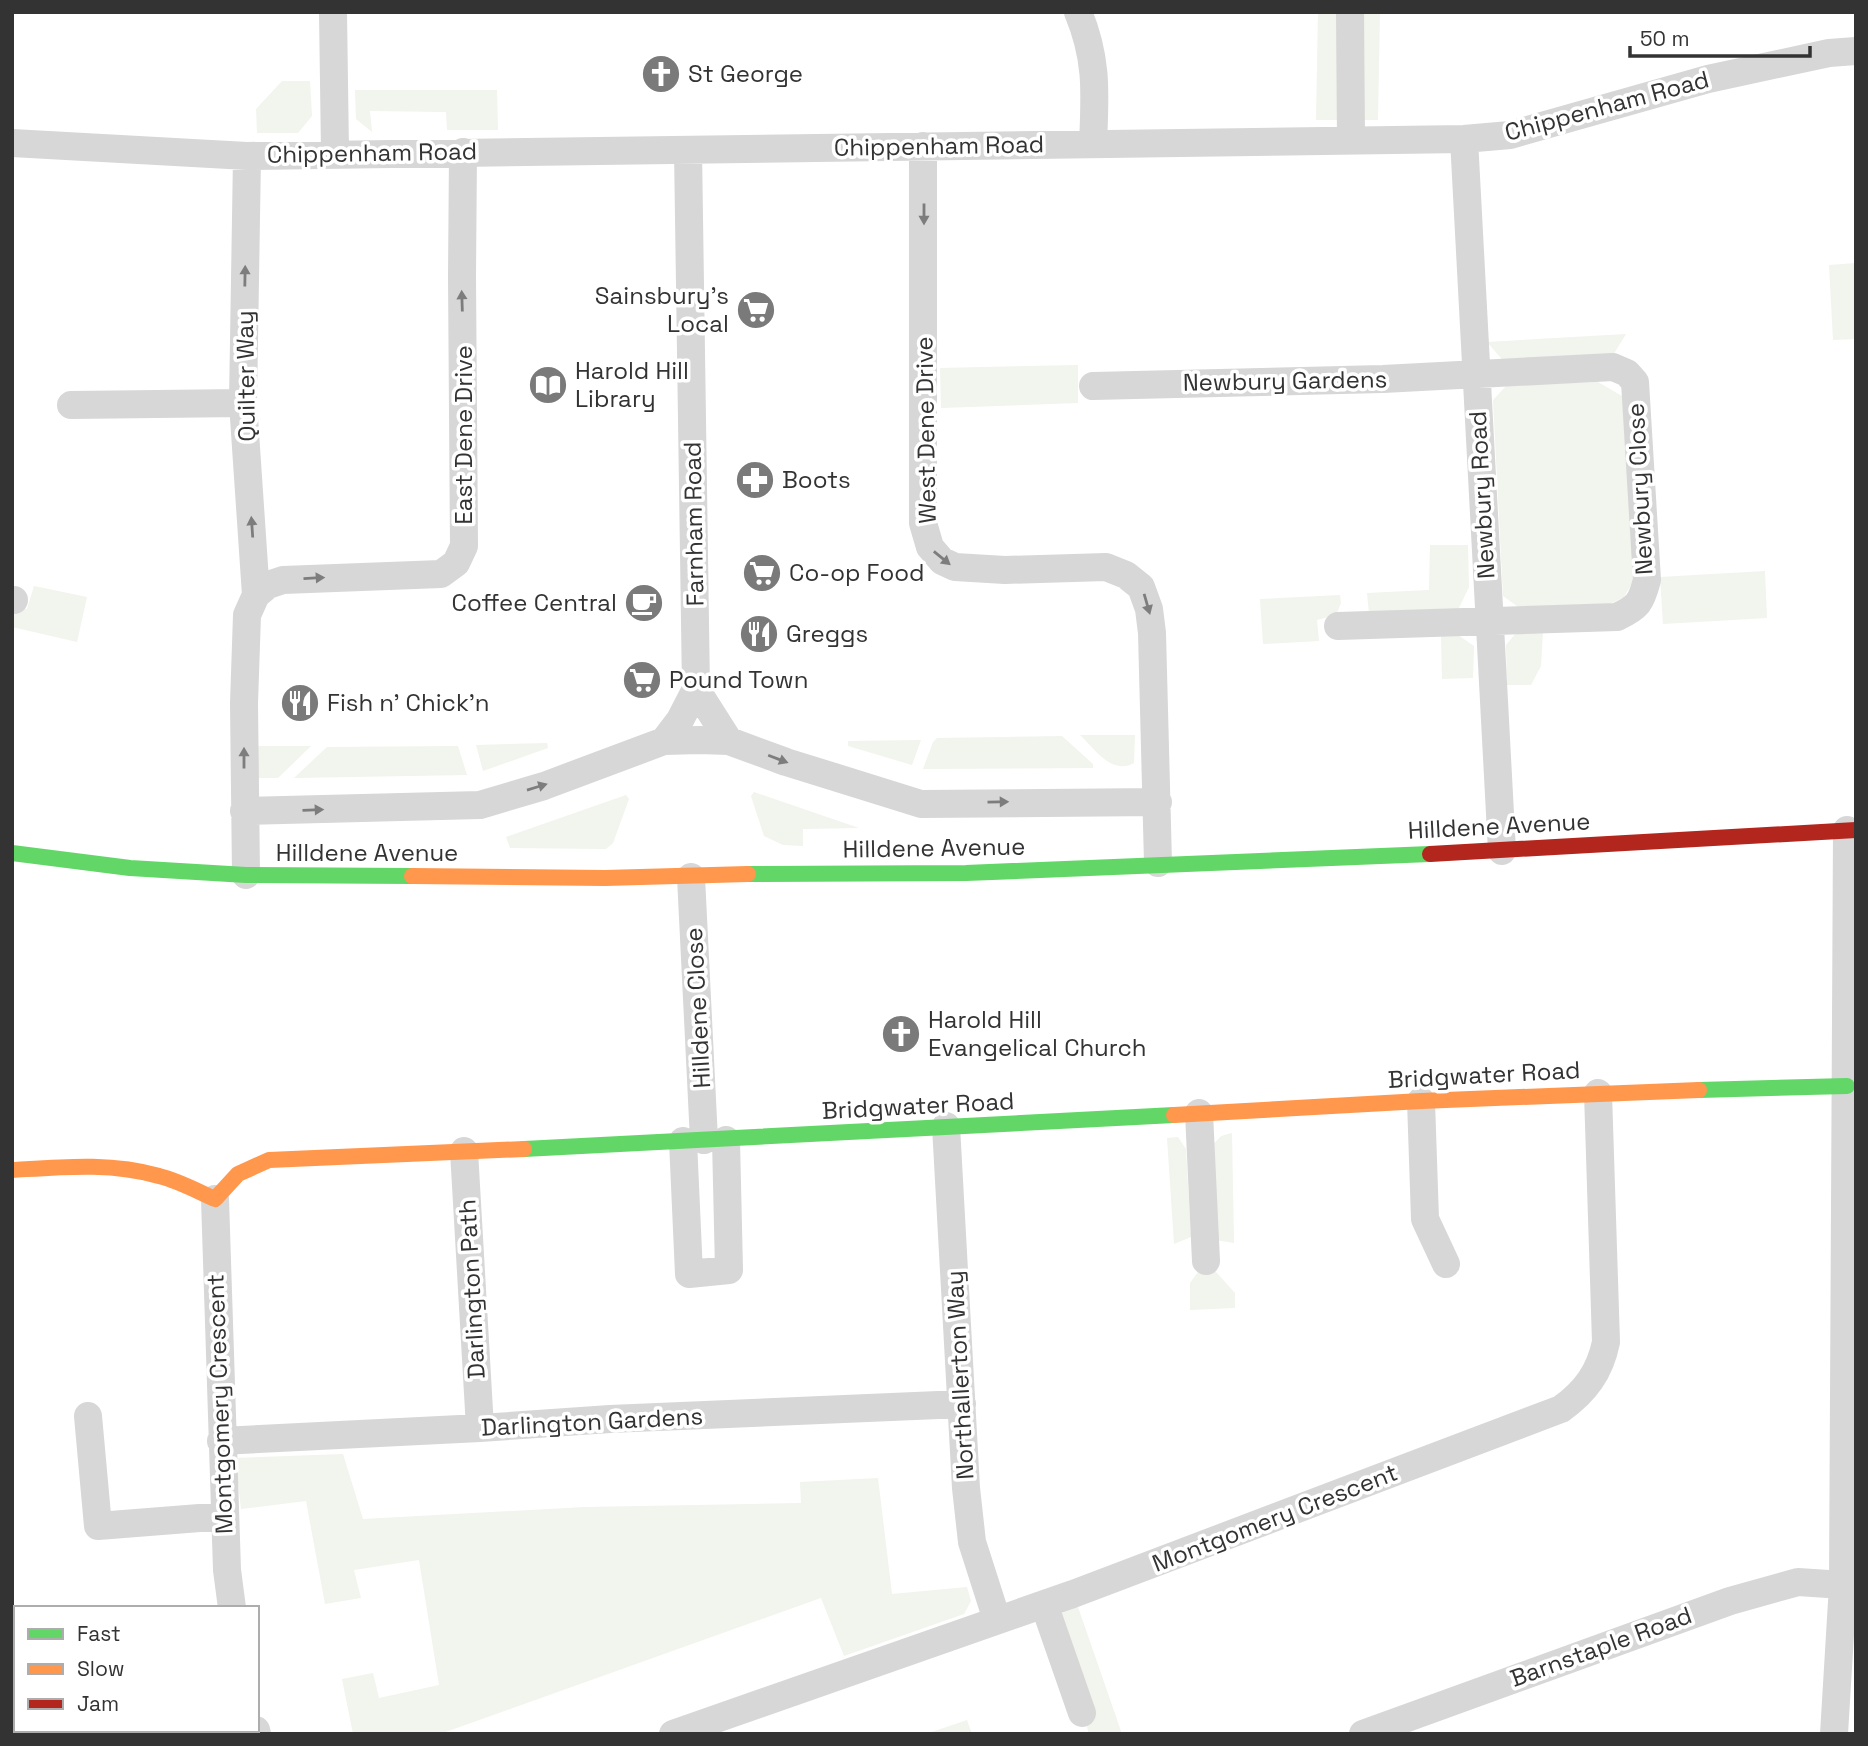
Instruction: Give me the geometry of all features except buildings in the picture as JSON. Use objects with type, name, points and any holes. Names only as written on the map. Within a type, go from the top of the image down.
[{"type":"street","points":[[333,12],[335,153]]},
{"type":"street","points":[[1078,12],[1089,39],[1093,65],[1093,144]]},
{"type":"street","points":[[1350,12],[1351,140]]},
{"type":"street","name":"Chippenham Road","points":[[12,143],[247,156],[1464,139],[1510,135],[1708,79],[1829,53],[1856,51]]},
{"type":"street","name":"Newbury Road","points":[[1464,139],[1502,851]]},
{"type":"street","name":"West Dene Drive","points":[[923,146],[923,523],[930,547],[942,561],[955,567],[1005,570],[1106,567],[1126,575],[1141,587],[1149,609],[1152,633],[1158,863]]},
{"type":"street","name":"Farnham Road","points":[[664,741],[680,720],[696,689],[688,150]]},
{"type":"street","name":"East Dene Drive","points":[[256,596],[268,585],[283,580],[441,574],[456,563],[464,546],[461,277],[463,152]]},
{"type":"street","name":"Quilter Way","points":[[247,156],[243,403],[256,596]]},
{"type":"street","name":"Newbury Close","points":[[1477,375],[1614,367],[1635,382],[1647,580],[1642,597],[1635,608],[1617,617],[1488,622]]},
{"type":"street","name":"Newbury Gardens","points":[[1093,386],[1383,380],[1477,375]]},
{"type":"street","points":[[71,405],[243,403]]},
{"type":"street","points":[[246,875],[244,811],[247,615],[256,596]]},
{"type":"street","points":[[1338,626],[1488,622]]},
{"type":"street","points":[[696,689],[729,741]]},
{"type":"street","points":[[244,811],[480,805],[544,786],[664,741],[729,741],[786,762],[921,804],[1157,802]]},
{"type":"street","points":[[1834,1734],[1843,1585],[1850,1336],[1847,1086],[1851,830]]},
{"type":"street","name":"Hilldene Avenue","points":[[12,853],[130,868],[246,875],[691,877],[773,872],[966,873],[1158,863],[1502,851],[1851,830]]},
{"type":"street","name":"Hilldene Close","points":[[691,877],[704,1140]]},
{"type":"street","name":"Bridgwater Road","points":[[215,1199],[233,1177],[247,1167],[268,1160],[704,1140],[1421,1101],[1847,1086]]},
{"type":"street","name":"Montgomery Crescent","points":[[673,1734],[1044,1604],[1561,1409],[1583,1392],[1603,1356],[1607,1328],[1598,1093]]},
{"type":"street","points":[[1421,1101],[1425,1219],[1446,1264]]},
{"type":"street","points":[[1199,1113],[1206,1262]]},
{"type":"street","name":"Northallerton Way","points":[[946,1126],[972,1542],[997,1620]]},
{"type":"street","name":"Darlington Path","points":[[464,1151],[480,1428]]},
{"type":"street","points":[[12,1170],[99,1166],[123,1168],[150,1173],[215,1199]]},
{"type":"street","name":"Montgomery Crescent","points":[[215,1199],[221,1441],[227,1570],[232,1606]]},
{"type":"street","name":"Darlington Gardens","points":[[221,1441],[610,1419],[962,1404]]},
{"type":"street","points":[[88,1416],[98,1526],[225,1516]]},
{"type":"street","name":"Barnstaple Road","points":[[1363,1734],[1730,1601],[1798,1582],[1843,1585]]},
{"type":"street","points":[[1044,1604],[1082,1713]]},
{"type":"shaded area","points":[[1318,12],[1380,12],[1378,120],[1316,120]]},
{"type":"shaded area","points":[[282,81],[310,81],[312,116],[298,133],[257,133],[256,109]]},
{"type":"shaded area","points":[[355,90],[497,90],[498,130],[447,130],[446,112],[370,111],[372,132],[356,119]]},
{"type":"shaded area","points":[[1856,263],[1856,339],[1833,340],[1829,265]]},
{"type":"shaded area","points":[[1626,334],[1610,360],[1507,365],[1487,342]]},
{"type":"shaded area","points":[[1078,365],[1078,403],[941,408],[940,368]]},
{"type":"shaded area","points":[[1598,382],[1622,396],[1635,578],[1624,597],[1610,604],[1521,609],[1503,596],[1493,400],[1507,385]]},
{"type":"shaded area","points":[[1430,545],[1468,545],[1469,587],[1458,610],[1369,614],[1367,593],[1429,590]]},
{"type":"shaded area","points":[[1765,571],[1767,618],[1663,624],[1660,577]]},
{"type":"shaded area","points":[[34,586],[87,597],[77,642],[12,627],[12,606],[27,609]]},
{"type":"shaded area","points":[[1340,595],[1341,603],[1336,615],[1317,620],[1319,641],[1263,644],[1260,599]]},
{"type":"shaded area","points":[[1543,631],[1541,666],[1531,685],[1507,685],[1506,645],[1516,633]]},
{"type":"shaded area","points":[[1458,635],[1474,646],[1473,678],[1442,679],[1441,636]]},
{"type":"shaded area","points":[[1080,735],[1135,735],[1134,763],[1118,766],[1111,763]]},
{"type":"shaded area","points":[[1062,736],[1093,764],[1093,768],[923,769],[937,738]]},
{"type":"shaded area","points":[[921,740],[912,765],[848,746],[848,741]]},
{"type":"shaded area","points":[[547,743],[548,748],[483,771],[476,745]]},
{"type":"shaded area","points":[[257,746],[311,746],[278,778],[257,778]]},
{"type":"shaded area","points":[[458,746],[467,775],[294,778],[327,747]]},
{"type":"shaded area","points":[[754,792],[859,828],[803,829],[803,846],[783,845],[764,836],[751,796]]},
{"type":"shaded area","points":[[626,795],[629,799],[613,843],[606,849],[510,848],[506,837]]},
{"type":"shaded area","points":[[1232,1133],[1234,1243],[1215,1240],[1210,1148],[1221,1136]]},
{"type":"shaded area","points":[[1178,1137],[1186,1149],[1191,1237],[1174,1244],[1167,1138]]},
{"type":"shaded area","points":[[1206,1261],[1235,1293],[1235,1308],[1190,1310],[1190,1283]]},
{"type":"shaded area","points":[[343,1454],[363,1519],[585,1507],[801,1503],[800,1482],[878,1478],[892,1594],[967,1587],[971,1601],[964,1614],[844,1656],[821,1598],[440,1734],[353,1734],[342,1679],[373,1673],[379,1698],[439,1685],[419,1560],[354,1570],[361,1598],[325,1604],[306,1501],[241,1509],[235,1458]]},
{"type":"shaded area","points":[[1078,1607],[1122,1734],[1089,1734],[1057,1615]]},
{"type":"shaded area","points":[[967,1720],[972,1734],[926,1734]]},
{"type":"traffic: fast","points":[[12,853],[130,868],[246,875],[412,876]]},
{"type":"traffic: fast","points":[[748,874],[966,873],[1430,854]]},
{"type":"traffic: fast","points":[[1699,1090],[1847,1086]]},
{"type":"traffic: fast","points":[[524,1149],[1174,1115]]},
{"type":"traffic: slow","points":[[412,876],[605,878],[748,874]]},
{"type":"traffic: slow","points":[[1174,1115],[1421,1101],[1699,1090]]},
{"type":"traffic: slow","points":[[12,1170],[86,1167],[123,1169],[166,1178],[215,1199],[238,1174],[269,1160],[524,1149]]},
{"type":"traffic: jam","points":[[1430,854],[1856,830]]},
{"type":"place","name":"St George","points":[[661,74]]},
{"type":"place","name":"Sainsbury's Local","points":[[756,310]]},
{"type":"place","name":"Harold Hill Library","points":[[548,385]]},
{"type":"place","name":"Boots","points":[[755,480]]},
{"type":"place","name":"Co-op Food","points":[[762,573]]},
{"type":"place","name":"Coffee Central","points":[[644,603]]},
{"type":"place","name":"Greggs","points":[[759,634]]},
{"type":"place","name":"Pound Town","points":[[642,680]]},
{"type":"place","name":"Fish n' Chick'n","points":[[300,703]]},
{"type":"place","name":"Harold Hill Evangelical Church","points":[[901,1034]]}]
